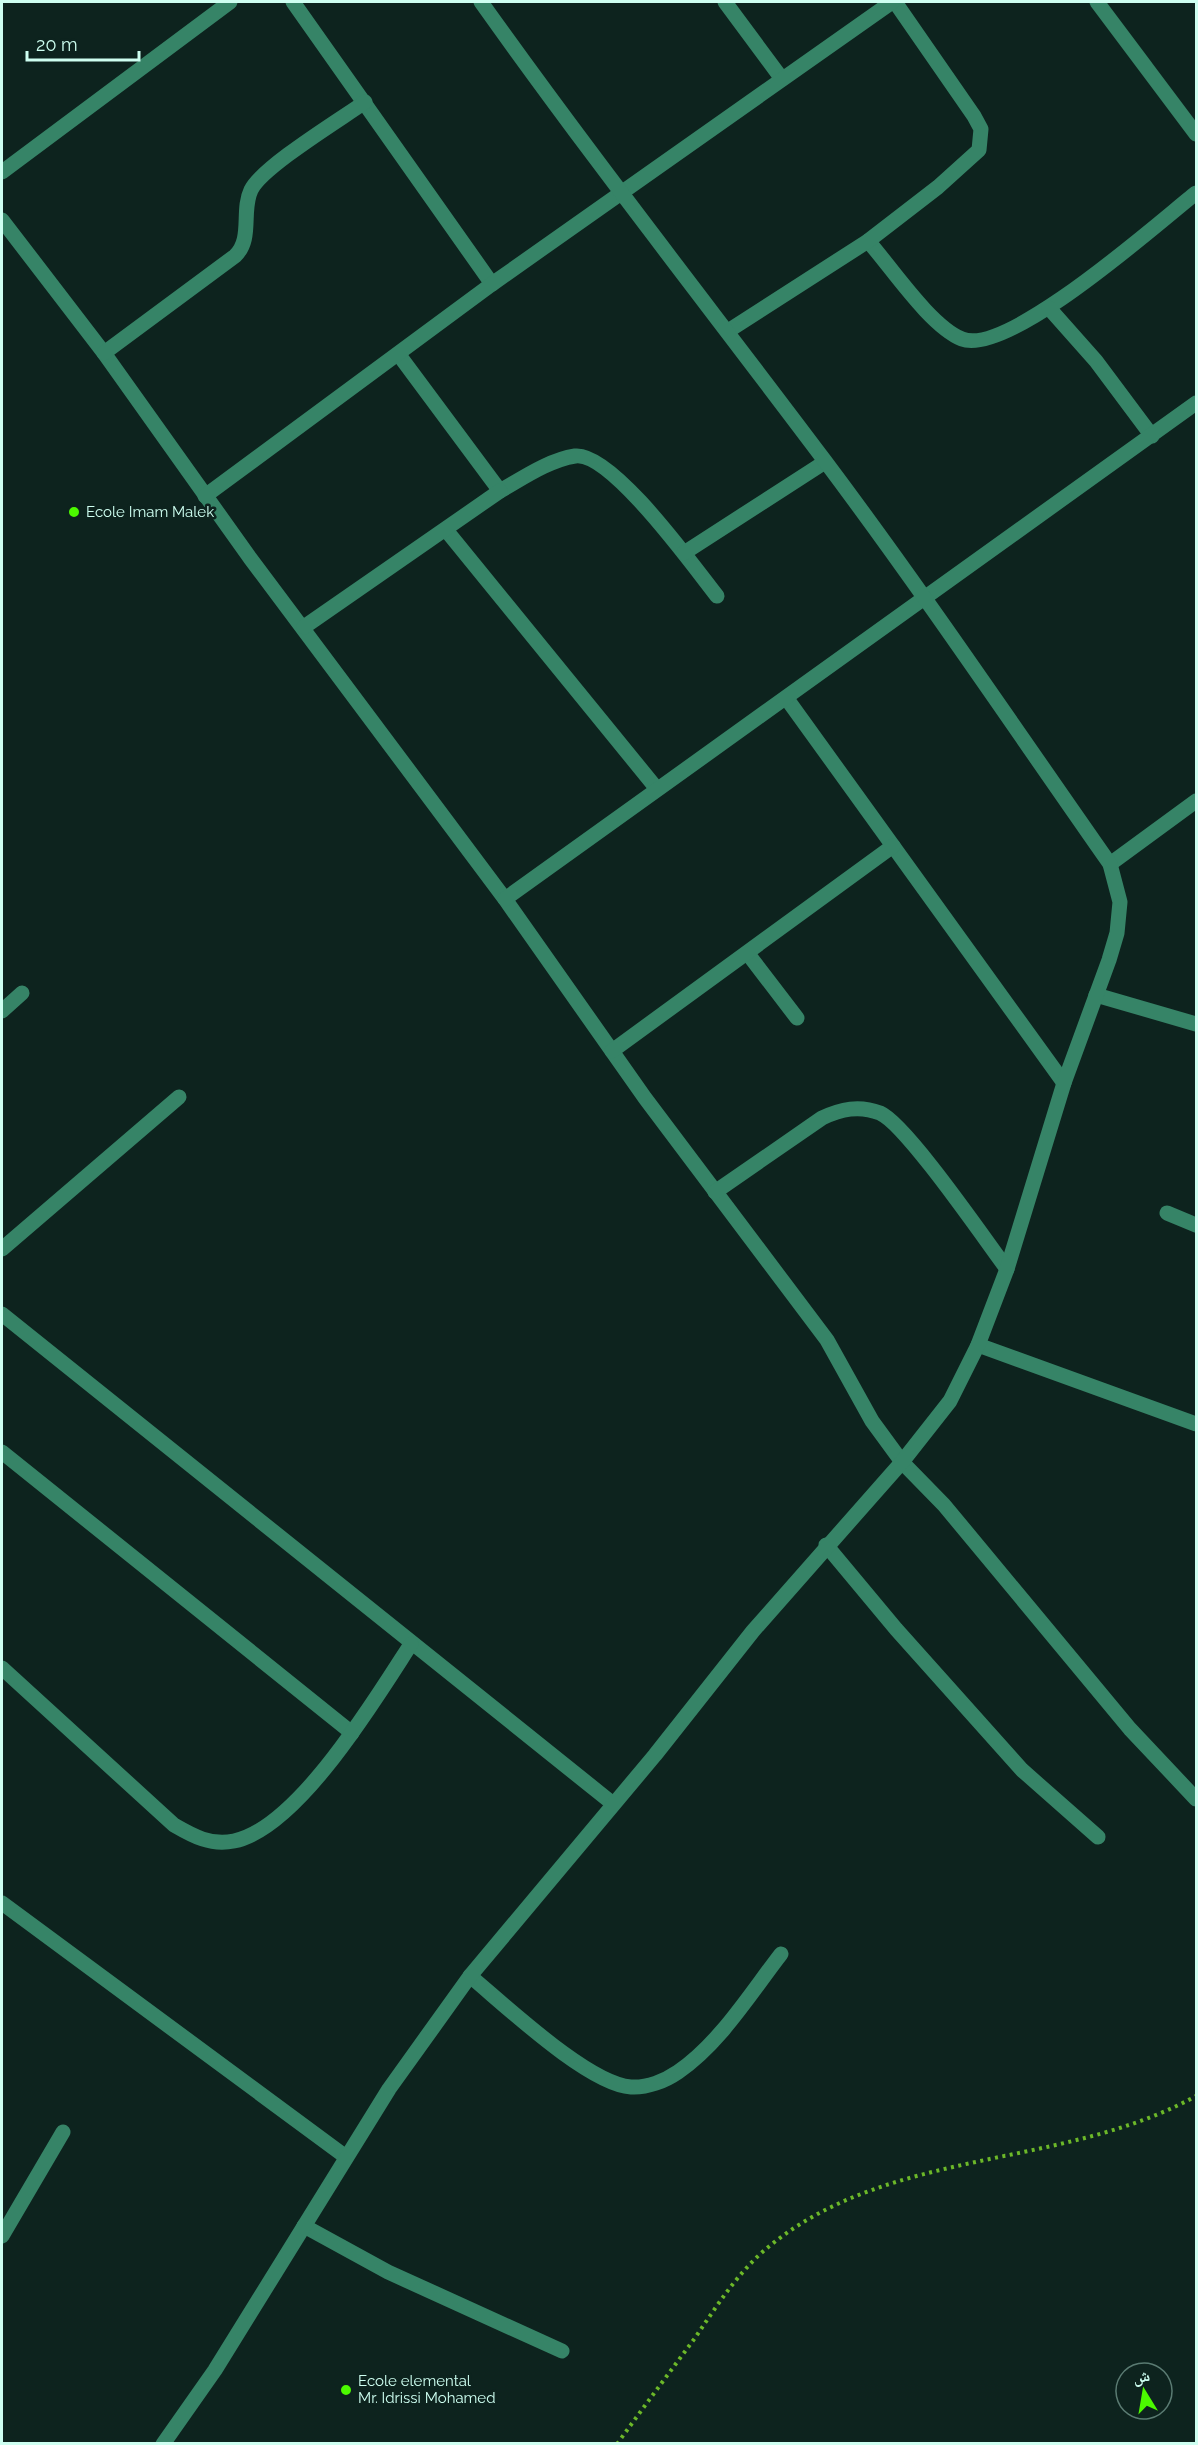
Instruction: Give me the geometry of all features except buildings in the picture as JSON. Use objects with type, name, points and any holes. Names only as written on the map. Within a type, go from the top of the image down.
[{"type":"street","points":[[2,172],[230,2]]},
{"type":"street","points":[[293,2],[492,284]]},
{"type":"street","points":[[162,2444],[215,2370],[346,2157],[428,2032],[470,1976],[826,1545],[902,1462],[950,1401],[978,1345],[1007,1269],[1064,1083],[1109,960],[1119,918],[1119,892],[1110,864],[924,598],[825,462],[481,2]]},
{"type":"street","points":[[725,2],[782,79]]},
{"type":"street","points":[[205,496],[399,355],[492,284],[893,2],[974,116],[981,129],[982,140],[979,150],[968,163],[868,241],[728,331]]},
{"type":"street","points":[[1097,2],[1197,134]]},
{"type":"street","points":[[104,353],[235,256],[243,247],[248,222],[247,203],[256,183],[315,136],[365,102]]},
{"type":"street","points":[[868,241],[923,308],[962,339],[976,341],[995,336],[1049,308],[1197,193]]},
{"type":"street","points":[[2,220],[104,353],[205,496],[505,899],[715,1192],[827,1340],[872,1421],[902,1462],[944,1505],[1130,1729],[1197,1799]]},
{"type":"street","points":[[1049,308],[1096,361],[1152,436]]},
{"type":"street","points":[[399,355],[500,491]]},
{"type":"street","points":[[505,899],[1197,403]]},
{"type":"street","points":[[304,627],[500,491],[554,462],[577,456],[591,458],[616,476],[717,596]]},
{"type":"street","points":[[684,554],[825,462]]},
{"type":"street","points":[[446,530],[657,789]]},
{"type":"street","points":[[787,699],[1064,1083]]},
{"type":"street","points":[[1110,864],[1195,804]]},
{"type":"street","points":[[612,1050],[748,954],[893,846]]},
{"type":"street","points":[[748,954],[797,1018]]},
{"type":"street","points":[[2,1011],[22,993]]},
{"type":"street","points":[[1096,996],[1197,1024]]},
{"type":"street","points":[[2,1249],[179,1097]]},
{"type":"street","points":[[715,1192],[822,1118],[844,1110],[867,1110],[882,1114],[914,1146],[1007,1269]]},
{"type":"street","points":[[1167,1213],[1197,1225]]},
{"type":"street","points":[[2,1314],[612,1803]]},
{"type":"street","points":[[978,1345],[1197,1425]]},
{"type":"street","points":[[2,1452],[352,1732]]},
{"type":"street","points":[[826,1545],[896,1629],[1022,1770],[1098,1837]]},
{"type":"street","points":[[2,1668],[174,1825],[211,1842],[240,1840],[267,1827],[305,1791],[352,1732],[411,1644]]},
{"type":"street","points":[[2,1903],[346,2157]]},
{"type":"street","points":[[470,1976],[593,2074],[629,2087],[642,2086],[679,2072],[706,2046],[781,1954]]},
{"type":"street","points":[[2,2236],[63,2132]]},
{"type":"street","points":[[304,2226],[388,2272],[562,2351]]},
{"type":"path","points":[[617,2444],[734,2282],[772,2244],[811,2218],[869,2191],[910,2178],[1122,2130],[1165,2114],[1197,2096]]},
{"type":"place","name":"Ecole Imam Malek","points":[[74,512]]},
{"type":"place","name":"Ecole elemental Mr. Idrissi Mohamed","points":[[346,2390]]}]
